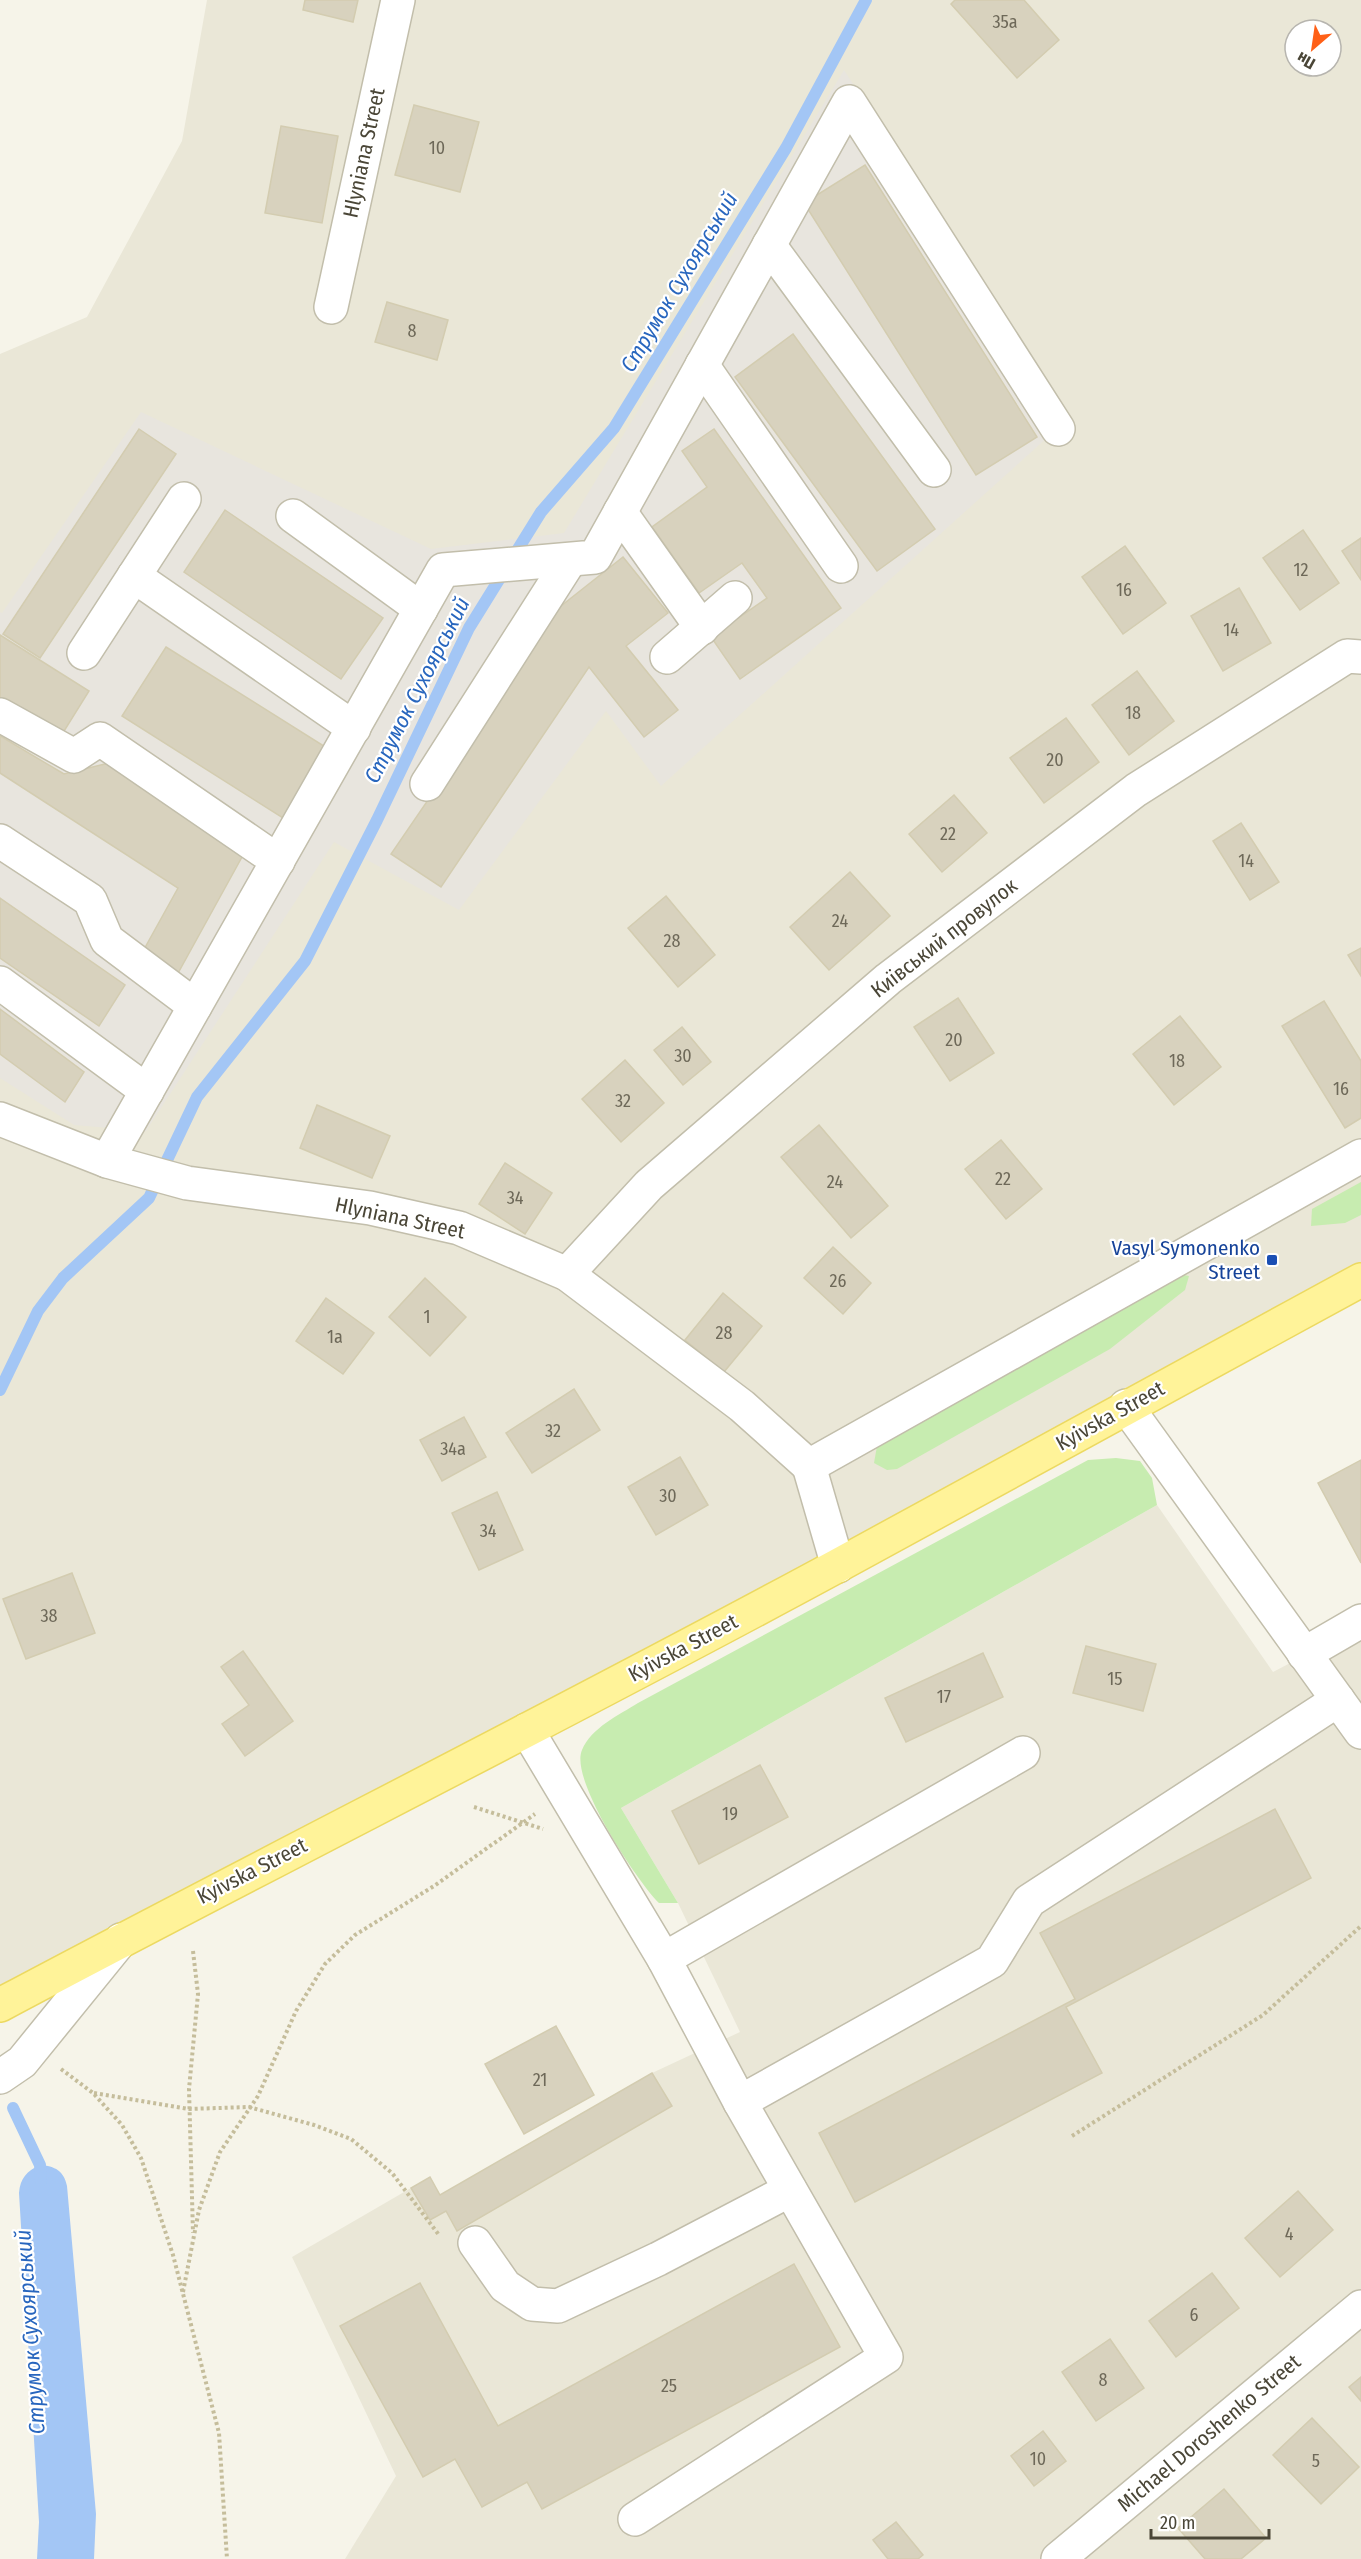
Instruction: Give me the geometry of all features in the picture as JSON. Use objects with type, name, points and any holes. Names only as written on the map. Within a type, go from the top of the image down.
[{"type":"main road","name":"Kyivska Street","points":[[0,2005],[120,1940],[838,1566],[1126,1406],[1361,1280]]},
{"type":"street","name":"Hlyniana Street","points":[[331,307],[398,0]]},
{"type":"street","points":[[121,1165],[147,1091],[443,570],[595,557],[849,102],[1058,429]]},
{"type":"street","points":[[769,245],[934,470]]},
{"type":"street","points":[[702,365],[841,566]]},
{"type":"street","points":[[84,653],[184,499]]},
{"type":"street","points":[[620,512],[702,628]]},
{"type":"street","points":[[293,516],[421,609]]},
{"type":"street","points":[[427,784],[557,561]]},
{"type":"street","points":[[134,576],[354,728]]},
{"type":"street","points":[[667,657],[735,598]]},
{"type":"street","name":"Київський провулок","points":[[567,1274],[649,1185],[888,978],[1136,790],[1347,656],[1361,657]]},
{"type":"street","points":[[0,715],[74,756],[100,739],[278,861]]},
{"type":"street","points":[[0,841],[90,900],[107,940],[195,1006]]},
{"type":"street","points":[[0,983],[147,1091]]},
{"type":"street","name":"Hlyniana Street","points":[[0,1119],[121,1165],[187,1183],[370,1209],[459,1228],[567,1274],[742,1406],[809,1466]]},
{"type":"street","points":[[838,1566],[809,1466],[1361,1156]]},
{"type":"street","points":[[1126,1406],[1361,1732]]},
{"type":"street","points":[[1304,1654],[1361,1621]]},
{"type":"street","points":[[740,2102],[992,1961],[1029,1900],[1338,1700]]},
{"type":"street","points":[[527,1730],[664,1959],[740,2102],[886,2357],[635,2519]]},
{"type":"street","points":[[664,1959],[1023,1753]]},
{"type":"street","points":[[0,2077],[22,2062],[120,1940]]},
{"type":"street","points":[[475,2243],[505,2286],[532,2304],[558,2306],[658,2259],[790,2190]]},
{"type":"street","name":"Michael Doroshenko Street","points":[[1058,2559],[1361,2307]]},
{"type":"path","points":[[183,2292],[199,2210],[219,2152],[258,2096],[296,2011],[325,1964],[355,1935],[434,1886],[564,1792]]},
{"type":"path","points":[[474,1807],[521,1824],[554,1832],[599,1851]]},
{"type":"path","points":[[1072,2136],[1263,2015],[1361,1926]]},
{"type":"path","points":[[193,1951],[198,1994],[189,2109],[193,2240]]},
{"type":"path","points":[[34,2047],[93,2093],[122,2125],[141,2158],[183,2292],[219,2433],[227,2559]]},
{"type":"path","points":[[93,2093],[189,2109],[249,2107],[314,2124],[351,2139],[392,2173],[438,2234],[457,2246],[475,2243]]},
{"type":"shaded area","points":[[207,0],[1361,0],[1361,1280],[0,2003],[0,354],[87,317],[182,141]]},
{"type":"shaded area","points":[[844,70],[1070,417],[661,786],[606,711],[459,910],[334,842],[146,1131],[74,1125],[0,1078],[0,612],[2,613],[141,412],[431,549],[564,533]]},
{"type":"shaded area","points":[[1157,1505],[1273,1672],[1361,1626],[1361,2559],[345,2559],[396,2476],[292,2257],[430,2177],[440,2195],[652,2073],[740,2032],[678,1903],[621,1808]]},
{"type":"green space","points":[[1361,1182],[1361,1215],[1345,1223],[1311,1226],[1312,1209]]},
{"type":"green space","points":[[1179,1274],[1189,1276],[1185,1290],[1110,1349],[897,1469],[887,1470],[874,1463],[877,1446]]},
{"type":"green space","points":[[1116,1458],[1140,1461],[1152,1478],[1157,1505],[621,1808],[678,1903],[659,1903],[636,1874],[607,1829],[585,1783],[581,1764],[582,1750],[592,1735],[606,1723],[638,1703],[1088,1460]]},
{"type":"water","points":[[40,2165],[58,2170],[67,2186],[96,2514],[94,2559],[37,2559],[39,2522],[19,2193],[25,2176]]},
{"type":"building","points":[[305,0],[358,0],[353,22],[303,10]]},
{"type":"building","points":[[955,0],[1024,0],[1059,40],[1017,78],[951,4]]},
{"type":"building","points":[[414,105],[479,122],[460,192],[395,175]]},
{"type":"building","points":[[281,126],[338,136],[322,223],[265,213]]},
{"type":"building","points":[[865,165],[1037,437],[976,475],[804,203]]},
{"type":"building","points":[[387,302],[448,320],[437,360],[375,342]]},
{"type":"building","points":[[793,334],[935,529],[877,571],[735,377]]},
{"type":"building","points":[[139,429],[176,454],[40,658],[3,634]]},
{"type":"building","points":[[714,429],[841,608],[740,679],[711,637],[767,598],[742,563],[699,593],[652,527],[707,487],[682,451]]},
{"type":"building","points":[[225,510],[383,618],[341,679],[184,572]]},
{"type":"building","points":[[1303,530],[1339,583],[1300,610],[1263,558]]},
{"type":"building","points":[[1361,538],[1361,580],[1342,551]]},
{"type":"building","points":[[1125,546],[1166,603],[1123,634],[1082,577]]},
{"type":"building","points":[[623,557],[668,613],[626,646],[678,710],[644,737],[589,667],[441,887],[391,854],[561,606]]},
{"type":"building","points":[[1239,588],[1271,643],[1223,671],[1191,616]]},
{"type":"building","points":[[0,635],[89,691],[61,736],[0,699]]},
{"type":"building","points":[[166,647],[327,748],[283,818],[122,716]]},
{"type":"building","points":[[1137,671],[1174,721],[1129,755],[1092,705]]},
{"type":"building","points":[[1066,718],[1099,762],[1044,803],[1010,758]]},
{"type":"building","points":[[0,736],[64,774],[113,762],[242,857],[177,975],[142,953],[178,888],[0,773]]},
{"type":"building","points":[[954,795],[987,833],[942,872],[909,834]]},
{"type":"building","points":[[1241,823],[1279,882],[1250,900],[1213,841]]},
{"type":"building","points":[[850,872],[890,916],[829,970],[790,927]]},
{"type":"building","points":[[666,896],[715,955],[678,987],[628,928]]},
{"type":"building","points":[[0,898],[125,985],[99,1026],[0,958]]},
{"type":"building","points":[[1361,948],[1361,976],[1348,955]]},
{"type":"building","points":[[958,998],[994,1053],[950,1081],[914,1027]]},
{"type":"building","points":[[1324,1001],[1361,1061],[1361,1118],[1345,1128],[1282,1026]]},
{"type":"building","points":[[0,1009],[84,1072],[65,1102],[0,1054]]},
{"type":"building","points":[[1180,1016],[1221,1067],[1174,1105],[1133,1054]]},
{"type":"building","points":[[682,1027],[711,1062],[683,1085],[654,1050]]},
{"type":"building","points":[[625,1060],[664,1103],[621,1142],[582,1099]]},
{"type":"building","points":[[317,1105],[390,1136],[372,1178],[300,1148]]},
{"type":"building","points":[[819,1125],[888,1206],[851,1238],[781,1157]]},
{"type":"building","points":[[1001,1140],[1042,1189],[1006,1219],[965,1169]]},
{"type":"building","points":[[505,1163],[552,1193],[525,1234],[479,1204]]},
{"type":"building","points":[[833,1247],[871,1283],[843,1314],[804,1278]]},
{"type":"building","points":[[425,1278],[466,1317],[430,1356],[389,1317]]},
{"type":"building","points":[[723,1293],[762,1326],[724,1372],[685,1340]]},
{"type":"building","points":[[326,1298],[374,1333],[343,1374],[296,1341]]},
{"type":"building","points":[[574,1389],[600,1430],[532,1473],[506,1433]]},
{"type":"building","points":[[464,1417],[486,1457],[442,1481],[420,1440]]},
{"type":"building","points":[[680,1457],[708,1505],[656,1535],[628,1487]]},
{"type":"building","points":[[1361,1460],[1361,1563],[1318,1483]]},
{"type":"building","points":[[497,1492],[523,1550],[479,1570],[452,1513]]},
{"type":"building","points":[[72,1573],[95,1633],[26,1659],[3,1599]]},
{"type":"building","points":[[1086,1646],[1156,1664],[1143,1711],[1073,1693]]},
{"type":"building","points":[[243,1651],[293,1721],[245,1756],[222,1724],[249,1705],[221,1667]]},
{"type":"building","points":[[983,1653],[1003,1697],[906,1742],[885,1698]]},
{"type":"building","points":[[760,1765],[788,1817],[699,1864],[672,1811]]},
{"type":"building","points":[[1275,1809],[1311,1878],[1066,2007],[1102,2073],[855,2202],[819,2133],[1075,1999],[1040,1933]]},
{"type":"building","points":[[556,2026],[594,2095],[524,2134],[485,2064]]},
{"type":"building","points":[[652,2073],[672,2106],[457,2231],[446,2211],[430,2220],[411,2188],[430,2177],[440,2195]]},
{"type":"building","points":[[1298,2191],[1333,2230],[1280,2277],[1245,2238]]},
{"type":"building","points":[[794,2264],[840,2347],[542,2509],[527,2482],[482,2507],[455,2459],[423,2477],[340,2326],[420,2283],[498,2426]]},
{"type":"building","points":[[1212,2273],[1239,2308],[1176,2357],[1149,2321]]},
{"type":"building","points":[[1110,2339],[1144,2388],[1096,2421],[1062,2372]]},
{"type":"building","points":[[1361,2377],[1361,2401],[1349,2387]]},
{"type":"building","points":[[1312,2418],[1359,2467],[1321,2504],[1273,2455]]},
{"type":"building","points":[[1043,2431],[1066,2461],[1034,2486],[1011,2456]]},
{"type":"building","points":[[1224,2489],[1266,2538],[1241,2559],[1205,2559],[1178,2528]]},
{"type":"building","points":[[896,2522],[923,2555],[918,2559],[888,2559],[873,2540]]},
{"type":"waterway","name":"Струмок Сухоярський","points":[[0,1390],[38,1311],[63,1278],[149,1198],[197,1097],[305,961],[377,820],[469,628],[541,512],[614,428],[786,148],[866,0]]},
{"type":"waterway","name":"Струмок Сухоярський","points":[[13,2108],[40,2165],[41,2181]]},
{"type":"place","name":"Vasyl Symonenko Street","points":[[1272,1260]]}]
